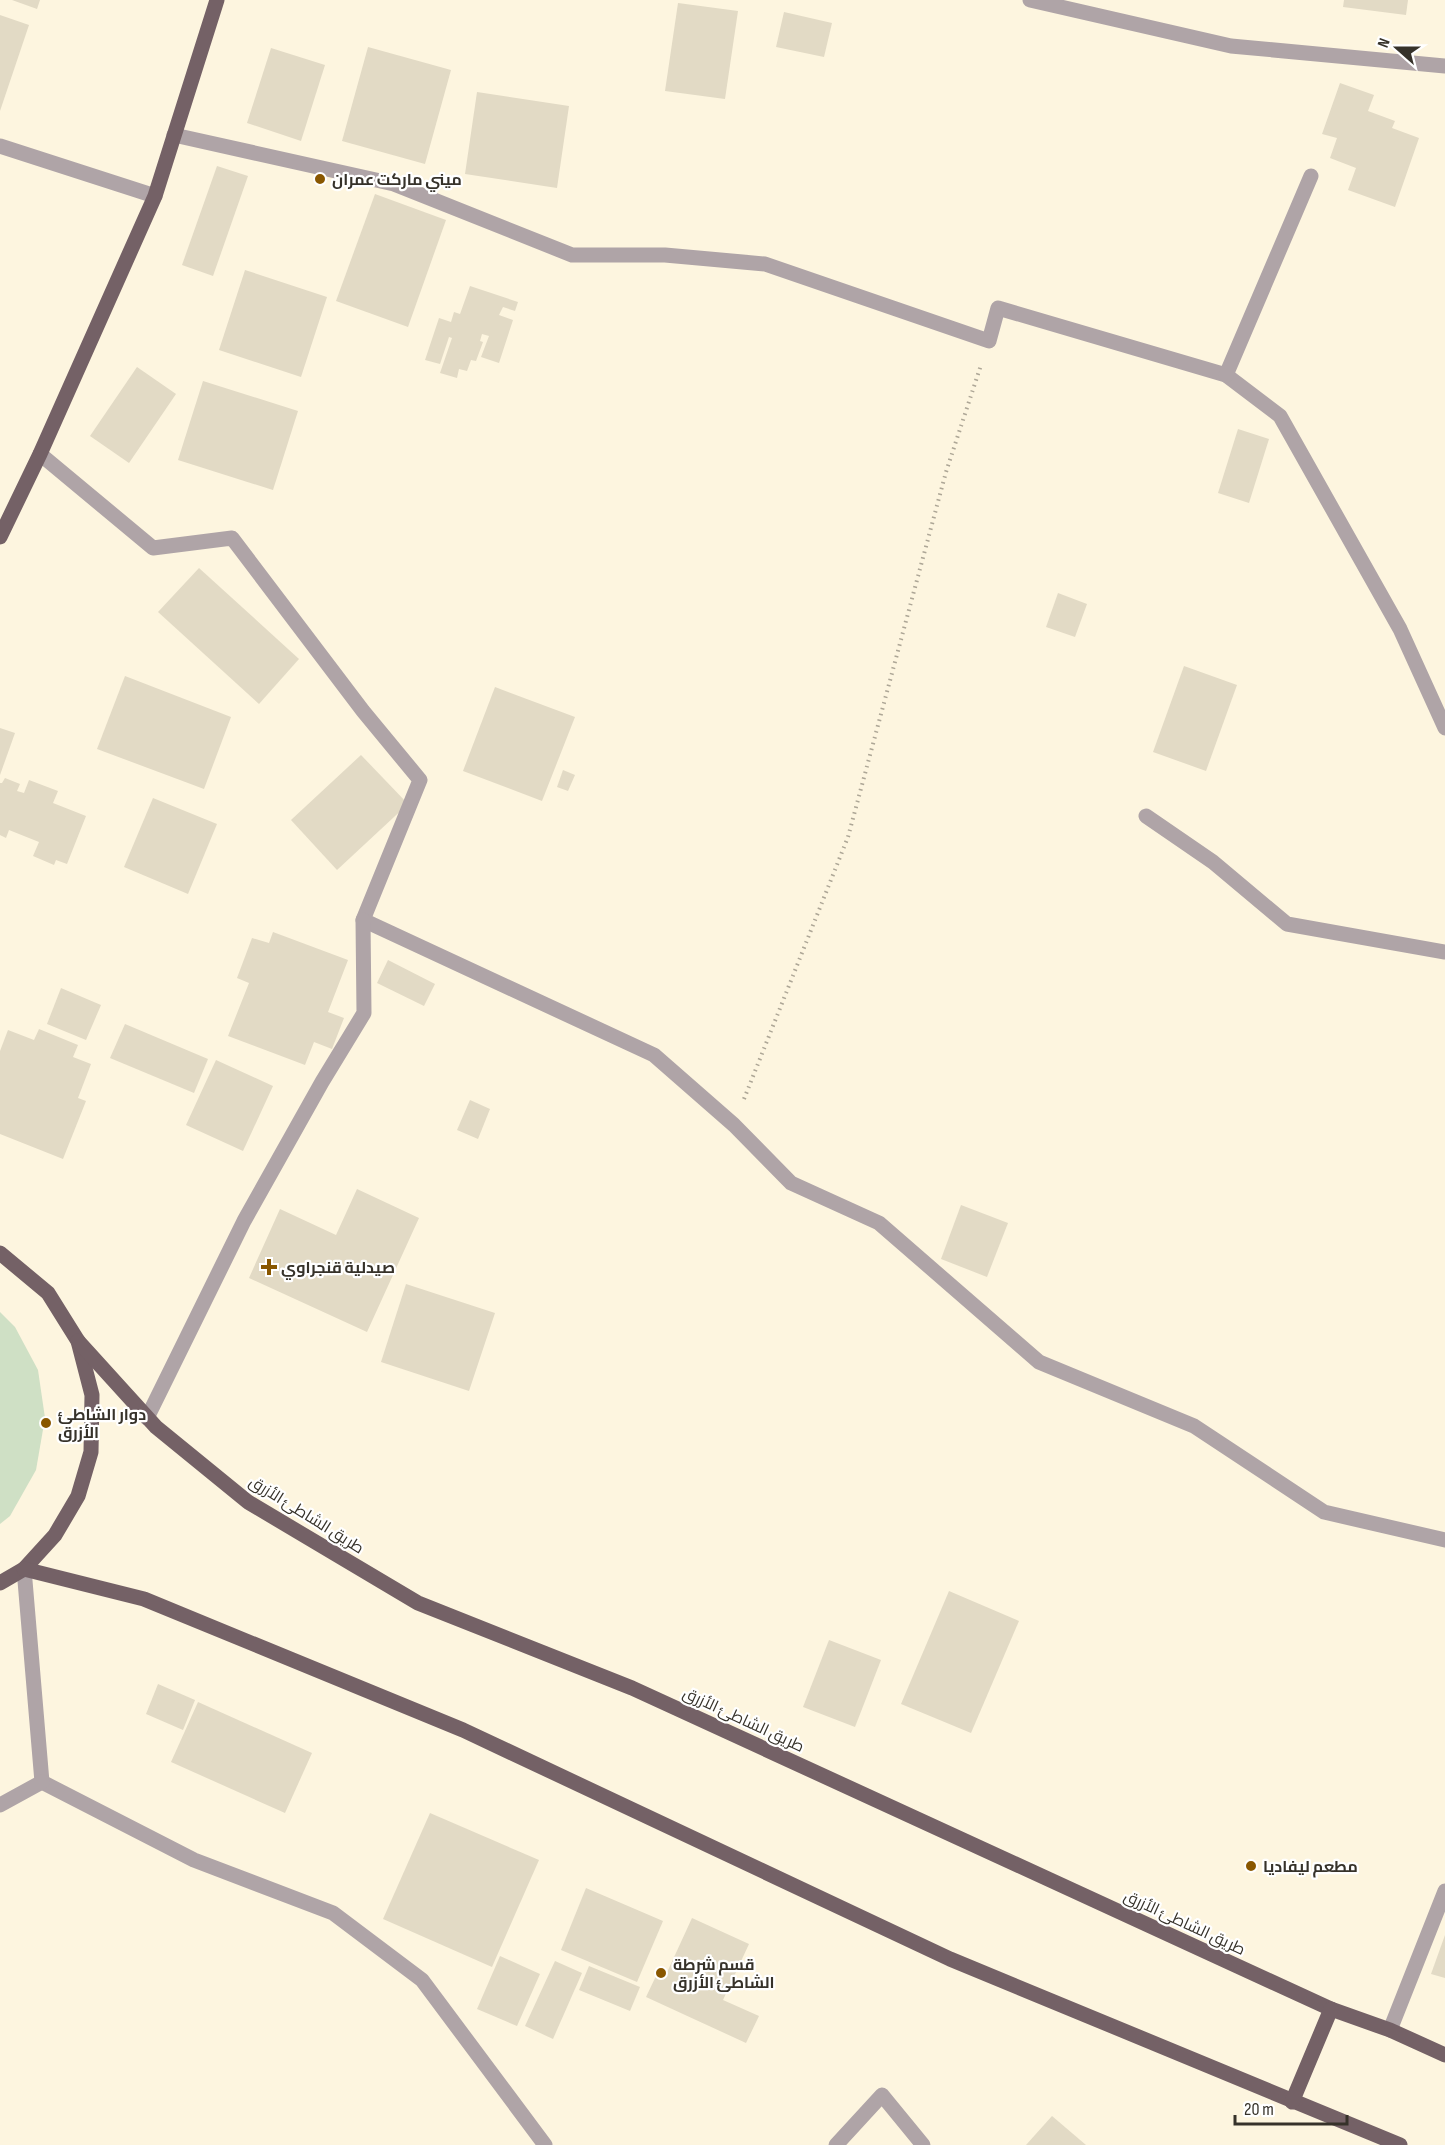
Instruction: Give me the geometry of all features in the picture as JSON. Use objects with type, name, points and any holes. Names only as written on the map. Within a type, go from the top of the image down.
[{"type":"main road","points":[[0,537],[40,454],[155,195],[217,0]]},
{"type":"main road","points":[[0,1253],[48,1293],[78,1341],[92,1395],[91,1452],[78,1496],[55,1535],[24,1569],[0,1583]]},
{"type":"main road","name":"طريق الشاطئ الأزرق","points":[[78,1341],[156,1427],[248,1502],[418,1603],[632,1688],[1331,2009],[1390,2030],[1445,2055]]},
{"type":"main road","points":[[24,1569],[144,1599],[463,1730],[950,1959],[1400,2145]]},
{"type":"main road","points":[[1292,2102],[1331,2009]]},
{"type":"street","points":[[1030,0],[1231,46],[1445,66]]},
{"type":"street","points":[[174,135],[393,184],[572,255],[665,255],[765,264],[989,341],[998,308],[1226,375],[1280,416],[1400,629],[1445,728]]},
{"type":"street","points":[[0,146],[155,195]]},
{"type":"street","points":[[1226,375],[1311,176]]},
{"type":"street","points":[[40,454],[153,548],[232,538],[363,711],[420,780],[363,920],[364,1013],[322,1082],[244,1221],[147,1418]]},
{"type":"street","points":[[1146,816],[1213,862],[1287,924],[1445,952]]},
{"type":"street","points":[[363,920],[654,1056],[734,1125],[791,1183],[879,1223],[1039,1362],[1194,1426],[1324,1512],[1445,1540]]},
{"type":"street","points":[[24,1569],[42,1782]]},
{"type":"street","points":[[0,1805],[42,1782]]},
{"type":"street","points":[[42,1782],[194,1860],[333,1913],[422,1980],[545,2145]]},
{"type":"street","points":[[1390,2030],[1445,1891]]},
{"type":"street","points":[[836,2145],[882,2095],[923,2145]]},
{"type":"path","points":[[734,1125],[848,837],[946,472],[989,341]]},
{"type":"green space","points":[[0,1312],[15,1327],[38,1370],[45,1418],[36,1470],[10,1516],[0,1524]]},
{"type":"building","points":[[12,0],[40,0],[37,9]]},
{"type":"building","points":[[1344,0],[1408,0],[1406,15],[1343,7]]},
{"type":"building","points":[[678,3],[738,11],[725,99],[665,91]]},
{"type":"building","points":[[784,12],[832,23],[824,57],[776,47]]},
{"type":"building","points":[[0,15],[29,25],[0,111]]},
{"type":"building","points":[[368,47],[451,70],[425,164],[342,141]]},
{"type":"building","points":[[271,48],[325,65],[301,141],[247,123]]},
{"type":"building","points":[[1340,83],[1374,95],[1368,111],[1395,121],[1392,128],[1419,138],[1395,207],[1348,190],[1356,168],[1330,158],[1337,138],[1322,134]]},
{"type":"building","points":[[477,92],[569,106],[557,188],[465,174]]},
{"type":"building","points":[[217,166],[248,176],[213,276],[182,265]]},
{"type":"building","points":[[375,194],[446,220],[408,327],[336,301]]},
{"type":"building","points":[[245,270],[327,297],[301,377],[219,350]]},
{"type":"building","points":[[470,286],[518,302],[515,311],[503,307],[499,315],[513,320],[499,363],[481,357],[489,336],[482,334],[480,341],[483,342],[476,361],[471,360],[467,371],[459,369],[457,378],[440,373],[452,338],[449,337],[440,364],[425,360],[439,318],[451,322],[454,312],[460,314]]},
{"type":"building","points":[[137,367],[176,394],[129,463],[90,436]]},
{"type":"building","points":[[203,381],[298,411],[273,490],[178,460]]},
{"type":"building","points":[[1238,429],[1269,439],[1249,503],[1218,493]]},
{"type":"building","points":[[199,568],[299,659],[259,704],[158,612]]},
{"type":"building","points":[[1058,593],[1087,604],[1075,637],[1046,627]]},
{"type":"building","points":[[1184,666],[1237,685],[1206,771],[1153,752]]},
{"type":"building","points":[[125,676],[231,717],[204,789],[97,749]]},
{"type":"building","points":[[495,687],[575,717],[542,801],[463,771]]},
{"type":"building","points":[[0,728],[15,733],[0,775]]},
{"type":"building","points":[[361,755],[408,804],[337,870],[291,820]]},
{"type":"building","points":[[563,770],[575,775],[568,791],[557,787]]},
{"type":"building","points":[[5,778],[20,784],[17,791],[24,793],[29,780],[58,791],[53,803],[86,816],[67,864],[56,860],[54,865],[33,856],[39,842],[9,830],[6,838],[0,835],[0,783]]},
{"type":"building","points":[[153,798],[217,824],[188,894],[124,867]]},
{"type":"building","points":[[273,932],[348,960],[328,1012],[344,1018],[332,1049],[314,1042],[305,1065],[228,1036],[249,983],[237,978],[252,938],[269,943]]},
{"type":"building","points":[[388,960],[435,984],[424,1006],[377,983]]},
{"type":"building","points":[[61,988],[101,1005],[86,1040],[47,1024]]},
{"type":"building","points":[[125,1024],[208,1059],[194,1093],[110,1058]]},
{"type":"building","points":[[39,1029],[78,1045],[73,1057],[91,1064],[78,1098],[86,1101],[63,1159],[0,1134],[0,1051],[8,1030],[34,1040]]},
{"type":"building","points":[[216,1060],[273,1086],[243,1151],[186,1125]]},
{"type":"building","points":[[470,1100],[490,1109],[478,1139],[457,1130]]},
{"type":"building","points":[[357,1189],[419,1218],[367,1332],[249,1278],[280,1209],[336,1235]]},
{"type":"building","points":[[961,1205],[1008,1223],[987,1277],[941,1259]]},
{"type":"building","points":[[406,1284],[495,1313],[469,1391],[381,1362]]},
{"type":"building","points":[[949,1591],[1019,1621],[971,1733],[901,1704]]},
{"type":"building","points":[[829,1640],[881,1660],[855,1727],[803,1707]]},
{"type":"building","points":[[158,1684],[195,1700],[183,1730],[146,1714]]},
{"type":"building","points":[[198,1702],[312,1753],[285,1813],[171,1762]]},
{"type":"building","points":[[430,1813],[539,1860],[492,1967],[383,1919]]},
{"type":"building","points":[[586,1888],[663,1921],[637,1982],[561,1950]]},
{"type":"building","points":[[692,1918],[749,1944],[723,2000],[759,2016],[746,2043],[646,1997],[656,1976],[664,1979]]},
{"type":"building","points":[[1445,1935],[1445,1978],[1431,1974]]},
{"type":"building","points":[[500,1956],[540,1974],[517,2026],[477,2009]]},
{"type":"building","points":[[555,1961],[582,1973],[553,2039],[525,2026]]},
{"type":"building","points":[[589,1966],[640,1987],[630,2011],[579,1990]]},
{"type":"building","points":[[1052,2116],[1086,2145],[1026,2145]]},
{"type":"place","name":"ميني ماركت عمران","points":[[320,179]]},
{"type":"place","name":"صيدلية قنجراوي","points":[[269,1267]]},
{"type":"place","name":"دوار الشاطئ الأزرق","points":[[46,1423]]},
{"type":"place","name":"مطعم ليفاديا","points":[[1251,1866]]},
{"type":"place","name":"قسم شرطة الشاطئ الأزرق","points":[[661,1973]]}]
